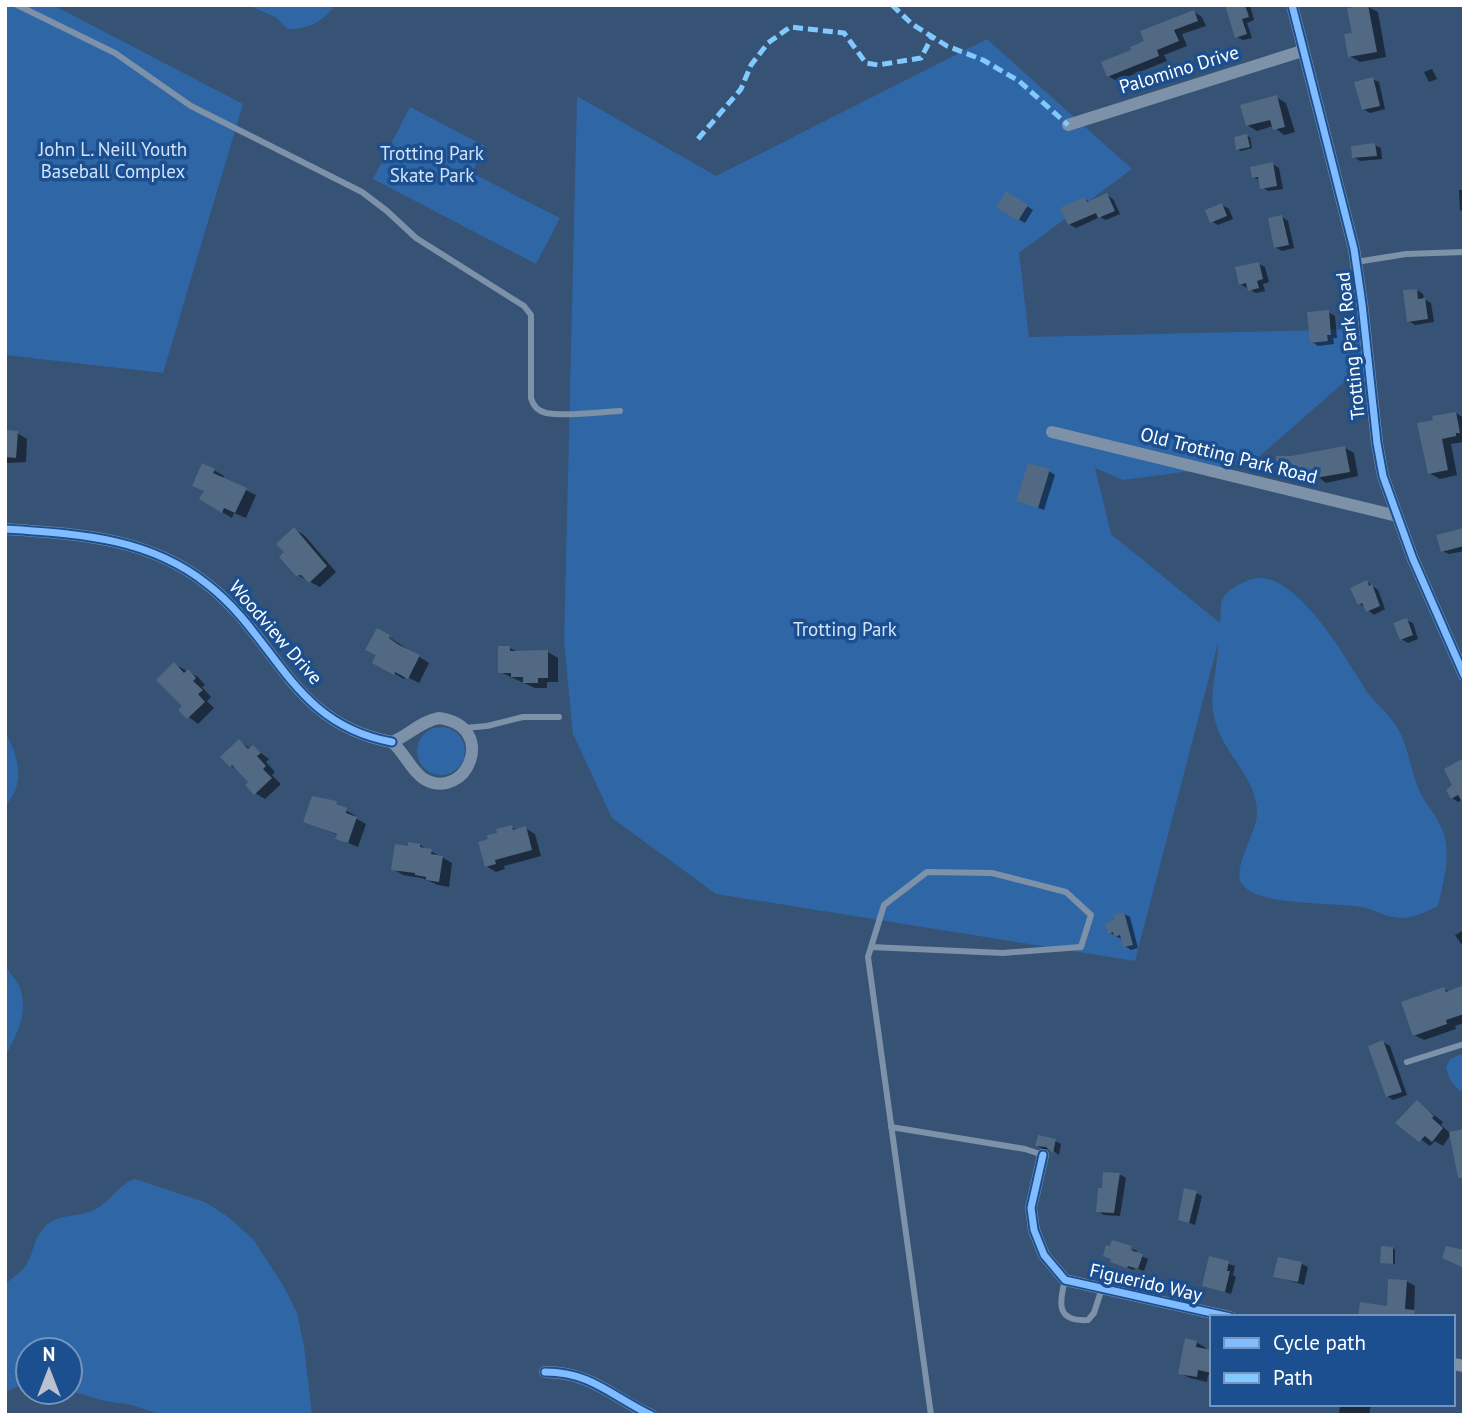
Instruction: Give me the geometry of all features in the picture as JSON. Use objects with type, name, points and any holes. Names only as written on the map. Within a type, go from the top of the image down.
[{"type":"street","name":"Trotting Park Road","points":[[1292,5],[1356,262],[1377,443],[1384,476],[1413,559],[1464,675]]},
{"type":"street","name":"Palomino Drive","points":[[1068,125],[1302,51]]},
{"type":"street","name":"Old Trotting Park Road","points":[[1052,432],[1397,516]]},
{"type":"street","name":"Woodview Drive","points":[[5,529],[89,535],[135,546],[171,561],[219,593],[250,628],[294,686],[312,703],[344,726],[369,737],[392,742]]},
{"type":"street","points":[[430,719],[448,719],[464,728],[472,743],[471,761],[461,775],[445,783],[428,781],[420,776],[403,752],[392,742],[406,736],[430,719]]},
{"type":"street","name":"Figuerido Way","points":[[1043,1155],[1031,1208],[1034,1230],[1044,1255],[1065,1280],[1221,1315]]},
{"type":"street","points":[[545,1372],[565,1372],[592,1380],[651,1415]]},
{"type":"lane","points":[[18,5],[115,52],[191,106],[362,192],[416,238],[524,306],[531,316],[531,398],[533,405],[539,410],[556,413],[620,411]]},
{"type":"lane","points":[[1356,262],[1406,254],[1464,252]]},
{"type":"lane","points":[[464,728],[487,726],[523,717],[559,717]]},
{"type":"lane","points":[[871,947],[1003,953],[1081,947],[1091,915],[1066,892],[992,873],[927,872],[884,905],[871,947],[868,957],[931,1415]]},
{"type":"lane","points":[[1407,1062],[1464,1044]]},
{"type":"lane","points":[[891,1127],[1025,1149],[1043,1155]]},
{"type":"lane","points":[[1065,1280],[1060,1303],[1062,1311],[1068,1318],[1078,1321],[1087,1320],[1094,1313],[1102,1287]]},
{"type":"green space","name":"John L. Neill Youth Baseball Complex","points":[[5,5],[53,5],[243,104],[163,373],[5,355]]},
{"type":"green space","points":[[248,5],[335,5],[326,16],[315,23],[303,28],[288,29],[275,17]]},
{"type":"green space","name":"Trotting Park","points":[[987,39],[1132,169],[1019,253],[1029,337],[1366,329],[1366,363],[1252,463],[1123,480],[1095,468],[1111,534],[1220,623],[1222,599],[1228,592],[1249,580],[1267,579],[1284,586],[1318,619],[1369,694],[1397,727],[1420,792],[1443,832],[1446,864],[1438,906],[1416,916],[1397,918],[1354,906],[1265,897],[1251,892],[1242,884],[1240,869],[1256,821],[1256,801],[1247,779],[1222,738],[1214,716],[1212,695],[1218,643],[1135,961],[716,894],[612,818],[573,734],[564,642],[577,96],[716,176]]},
{"type":"green space","name":"Trotting Park Skate Park","points":[[410,107],[485,146],[472,173],[560,218],[536,264],[373,179]]},
{"type":"green space","points":[[441,727],[458,734],[465,751],[458,768],[441,775],[424,768],[417,751],[424,734]]},
{"type":"green space","points":[[5,733],[18,767],[18,781],[5,809]]},
{"type":"green space","points":[[5,965],[20,988],[23,1007],[20,1024],[5,1057]]},
{"type":"green space","points":[[1464,1053],[1464,1093],[1452,1082],[1446,1067],[1450,1059]]},
{"type":"green space","points":[[135,1179],[205,1202],[227,1216],[253,1239],[283,1285],[297,1313],[304,1346],[312,1415],[162,1415],[132,1405],[84,1395],[84,1336],[14,1336],[14,1388],[5,1392],[5,1284],[26,1265],[39,1234],[47,1225],[59,1218],[98,1208]]},
{"type":"building","points":[[1225,5],[1245,5],[1249,17],[1242,19],[1247,34],[1235,38]]},
{"type":"building","points":[[1368,5],[1377,52],[1348,57],[1344,34],[1352,33],[1347,8]]},
{"type":"building","points":[[1194,10],[1198,21],[1174,30],[1179,41],[1157,50],[1159,56],[1107,77],[1101,62],[1131,50],[1130,47],[1144,41],[1140,31]]},
{"type":"building","points":[[1373,77],[1380,106],[1362,110],[1354,82]]},
{"type":"building","points":[[1277,95],[1285,127],[1273,130],[1270,120],[1246,126],[1240,105]]},
{"type":"building","points":[[1247,134],[1250,147],[1236,150],[1234,137]]},
{"type":"building","points":[[1375,143],[1377,156],[1352,158],[1351,146]]},
{"type":"building","points":[[1273,162],[1277,186],[1260,189],[1258,177],[1252,178],[1250,167]]},
{"type":"building","points":[[1006,191],[1028,205],[1018,221],[996,207]]},
{"type":"building","points":[[1107,193],[1115,211],[1098,218],[1096,213],[1068,225],[1060,208],[1084,197],[1087,202]]},
{"type":"building","points":[[1222,203],[1227,216],[1210,223],[1205,210]]},
{"type":"building","points":[[1282,215],[1289,245],[1274,248],[1268,218]]},
{"type":"building","points":[[1259,262],[1263,279],[1257,281],[1259,288],[1248,291],[1246,283],[1239,285],[1235,267]]},
{"type":"building","points":[[1417,289],[1418,299],[1425,298],[1428,319],[1407,322],[1403,290]]},
{"type":"building","points":[[1329,310],[1331,335],[1327,335],[1328,341],[1310,343],[1307,312]]},
{"type":"building","points":[[1456,412],[1460,433],[1442,439],[1448,470],[1428,474],[1417,423],[1433,420],[1432,416]]},
{"type":"building","points":[[5,430],[18,431],[16,458],[5,457]]},
{"type":"building","points":[[1345,446],[1350,472],[1315,478],[1314,471],[1276,471],[1276,456],[1291,456]]},
{"type":"building","points":[[202,463],[215,469],[213,473],[247,488],[235,513],[224,508],[222,513],[199,499],[204,491],[192,486]]},
{"type":"building","points":[[1028,463],[1050,469],[1038,508],[1016,501]]},
{"type":"building","points":[[294,527],[327,566],[309,583],[301,575],[296,576],[279,557],[284,552],[276,544]]},
{"type":"building","points":[[1464,528],[1464,546],[1441,552],[1436,535]]},
{"type":"building","points":[[1367,580],[1369,586],[1372,584],[1380,606],[1366,612],[1362,603],[1358,605],[1350,588]]},
{"type":"building","points":[[1407,618],[1413,635],[1400,640],[1393,623]]},
{"type":"building","points":[[377,628],[390,635],[389,638],[399,645],[420,655],[408,679],[372,663],[376,655],[365,650]]},
{"type":"building","points":[[498,646],[510,646],[510,651],[548,650],[548,678],[538,678],[538,683],[523,683],[523,677],[498,673]]},
{"type":"building","points":[[174,662],[184,673],[188,669],[196,678],[193,681],[203,690],[198,694],[205,702],[187,719],[178,710],[182,706],[156,680]]},
{"type":"building","points":[[239,739],[248,749],[253,745],[261,753],[257,756],[266,766],[263,769],[272,778],[254,795],[245,785],[248,782],[220,757]]},
{"type":"building","points":[[1464,758],[1464,805],[1458,795],[1451,799],[1446,790],[1452,785],[1444,769]]},
{"type":"building","points":[[312,796],[337,801],[336,804],[347,808],[346,813],[357,817],[348,843],[335,839],[337,834],[303,822]]},
{"type":"building","points":[[512,825],[513,830],[526,826],[532,850],[495,860],[496,864],[485,867],[478,842],[488,839],[487,835],[497,833],[496,829]]},
{"type":"building","points":[[408,842],[432,849],[431,854],[443,856],[439,882],[426,880],[426,877],[415,873],[391,870],[395,844],[408,846]]},
{"type":"building","points":[[1124,912],[1133,945],[1123,947],[1120,935],[1114,937],[1113,932],[1108,934],[1105,923],[1115,920],[1113,915]]},
{"type":"building","points":[[1464,985],[1464,1014],[1446,1020],[1447,1024],[1413,1036],[1401,1002],[1444,987],[1446,992]]},
{"type":"building","points":[[1383,1040],[1402,1092],[1386,1097],[1368,1046]]},
{"type":"building","points":[[1417,1100],[1443,1128],[1432,1142],[1425,1136],[1419,1142],[1395,1123]]},
{"type":"building","points":[[1464,1129],[1464,1178],[1458,1178],[1449,1132]]},
{"type":"building","points":[[1038,1135],[1056,1139],[1053,1153],[1046,1147],[1035,1146]]},
{"type":"building","points":[[1103,1172],[1120,1173],[1114,1213],[1096,1212],[1098,1188],[1102,1188]]},
{"type":"building","points":[[1184,1188],[1197,1191],[1189,1223],[1178,1220]]},
{"type":"building","points":[[1112,1240],[1132,1246],[1130,1250],[1143,1254],[1138,1269],[1110,1262],[1111,1259],[1103,1256],[1106,1245],[1110,1246]]},
{"type":"building","points":[[1381,1246],[1393,1247],[1393,1264],[1380,1263]]},
{"type":"building","points":[[1446,1246],[1464,1250],[1464,1268],[1442,1258]]},
{"type":"building","points":[[1209,1256],[1229,1261],[1227,1271],[1230,1271],[1225,1292],[1202,1286]]},
{"type":"building","points":[[1278,1257],[1302,1262],[1298,1282],[1273,1277]]},
{"type":"building","points":[[1388,1279],[1407,1280],[1405,1309],[1415,1310],[1414,1315],[1358,1315],[1360,1302],[1387,1306]]},
{"type":"building","points":[[1185,1338],[1197,1341],[1196,1347],[1210,1350],[1210,1373],[1198,1370],[1197,1377],[1178,1374]]},
{"type":"marked path","points":[[892,5],[912,24],[947,46],[983,60],[1019,81],[1068,125]]},
{"type":"marked path","points":[[698,139],[741,89],[751,65],[768,43],[790,27],[844,33],[866,63],[878,65],[921,58],[932,37]]},
{"type":"cycle path","points":[[1292,5],[1354,249],[1383,476],[1413,559],[1464,675]]},
{"type":"cycle path","points":[[5,529],[111,541],[161,556],[184,568],[231,606],[288,676],[330,717],[358,732],[392,742]]},
{"type":"cycle path","points":[[1043,1155],[1031,1208],[1034,1230],[1044,1255],[1065,1280],[1221,1315]]},
{"type":"cycle path","points":[[545,1372],[561,1373],[588,1381],[651,1415]]}]
